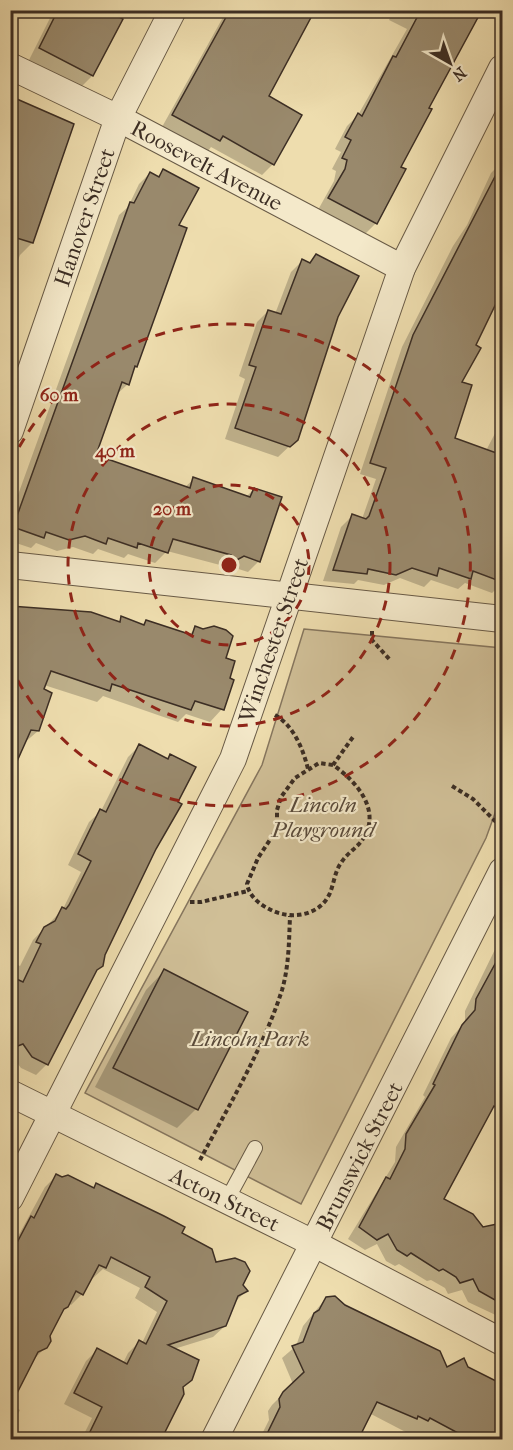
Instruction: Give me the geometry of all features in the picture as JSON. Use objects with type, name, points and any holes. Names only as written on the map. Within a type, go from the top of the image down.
[{"type":"street","name":"Hanover Street","points":[[10,431],[118,118],[173,10]]},
{"type":"street","name":"Roosevelt Avenue","points":[[10,66],[118,118],[402,268]]},
{"type":"street","name":"Winchester Street","points":[[10,1198],[233,759],[402,268],[502,68]]},
{"type":"street","points":[[10,565],[502,619]]},
{"type":"street","name":"Brunswick Street","points":[[214,1440],[502,871]]},
{"type":"street","name":"Acton Street","points":[[10,1093],[315,1244],[502,1342]]},
{"type":"lane","points":[[228,1200],[255,1148]]},
{"type":"path","points":[[372,640],[391,662]]},
{"type":"path","points":[[252,703],[281,719],[303,750],[308,769]]},
{"type":"path","points":[[333,765],[353,737]]},
{"type":"path","points":[[319,763],[333,765],[356,784],[365,797],[368,826],[364,838],[339,865],[327,900],[312,911],[283,916],[265,907],[248,891],[246,884],[250,873],[277,829],[277,810],[281,797],[295,778],[308,769],[319,763]]},
{"type":"path","points":[[452,786],[473,799],[502,828]]},
{"type":"path","points":[[164,892],[192,902],[248,891]]},
{"type":"path","points":[[189,1181],[273,1012],[288,963],[290,916]]},
{"type":"green space","name":"Lincoln Park","points":[[304,629],[502,648],[502,794],[486,838],[301,1204],[85,1093],[262,765]]},
{"type":"building","points":[[58,10],[106,10],[123,19],[93,76],[39,48]]},
{"type":"building","points":[[230,10],[315,10],[269,96],[302,115],[274,165],[223,136],[220,141],[172,115]]},
{"type":"building","points":[[421,10],[482,10],[429,108],[432,109],[401,167],[406,169],[377,224],[328,198],[345,169],[347,160],[342,158],[351,140],[345,137],[358,113],[362,116],[393,56],[396,57]]},
{"type":"building","points":[[10,96],[74,124],[33,243],[10,236]]},
{"type":"building","points":[[502,163],[502,291],[476,345],[481,348],[462,382],[472,385],[455,438],[502,455],[502,582],[473,571],[471,579],[439,568],[437,576],[412,568],[396,575],[368,569],[367,574],[333,570],[352,514],[366,519],[369,516],[386,468],[370,463],[413,335]]},
{"type":"building","points":[[163,169],[199,188],[179,225],[187,228],[137,367],[135,366],[129,385],[122,382],[96,455],[190,488],[193,477],[250,497],[254,488],[282,497],[260,562],[244,556],[235,561],[231,555],[173,539],[168,553],[138,543],[137,548],[108,538],[106,544],[85,536],[69,540],[46,532],[44,538],[13,527],[130,202],[134,203],[150,172],[159,177]]},
{"type":"building","points":[[316,254],[359,276],[338,317],[298,440],[290,447],[235,428],[256,367],[249,365],[268,310],[281,314],[302,259],[310,263]]},
{"type":"building","points":[[10,606],[91,612],[120,622],[121,616],[144,625],[146,620],[192,635],[195,626],[203,629],[214,626],[226,630],[233,636],[226,658],[235,661],[230,678],[234,680],[224,710],[195,701],[191,710],[112,684],[110,691],[51,671],[44,689],[52,693],[39,731],[31,730],[10,777]]},
{"type":"building","points":[[139,744],[168,759],[170,754],[196,767],[178,802],[182,804],[156,849],[105,955],[103,966],[97,970],[48,1065],[32,1057],[23,1044],[10,1049],[10,976],[23,982],[41,944],[36,942],[44,927],[55,921],[62,907],[66,909],[69,905],[91,861],[78,854],[100,809],[106,812]]},
{"type":"building","points":[[502,951],[502,1111],[494,1106],[444,1199],[473,1214],[483,1227],[502,1223],[502,1304],[479,1291],[473,1279],[460,1283],[456,1277],[443,1269],[439,1271],[411,1253],[407,1256],[397,1250],[388,1234],[377,1240],[359,1227],[386,1177],[390,1179],[405,1149],[406,1134],[435,1085],[433,1084],[462,1025],[475,1010],[476,999]]},
{"type":"building","points":[[164,969],[248,1012],[198,1110],[113,1068]]},
{"type":"building","points":[[56,1174],[62,1177],[68,1175],[94,1188],[96,1183],[164,1216],[185,1227],[182,1233],[212,1249],[216,1262],[235,1258],[245,1262],[250,1271],[243,1285],[248,1291],[238,1296],[226,1326],[168,1345],[199,1360],[192,1380],[183,1387],[184,1394],[161,1440],[86,1440],[102,1407],[74,1393],[97,1348],[127,1364],[139,1340],[146,1344],[167,1301],[145,1287],[150,1277],[111,1257],[106,1268],[99,1265],[83,1295],[76,1291],[50,1336],[51,1341],[47,1348],[38,1352],[10,1407],[10,1256],[31,1216],[34,1218]]},
{"type":"building","points":[[335,1296],[345,1305],[440,1351],[447,1367],[464,1358],[468,1367],[502,1384],[502,1440],[471,1440],[430,1418],[428,1421],[418,1416],[417,1419],[377,1402],[358,1440],[264,1440],[280,1407],[279,1399],[283,1392],[304,1372],[292,1346],[303,1342],[314,1313],[319,1310],[326,1297]]},
{"type":"park label","name":"Lincoln Playground","points":[[323,816]]}]
